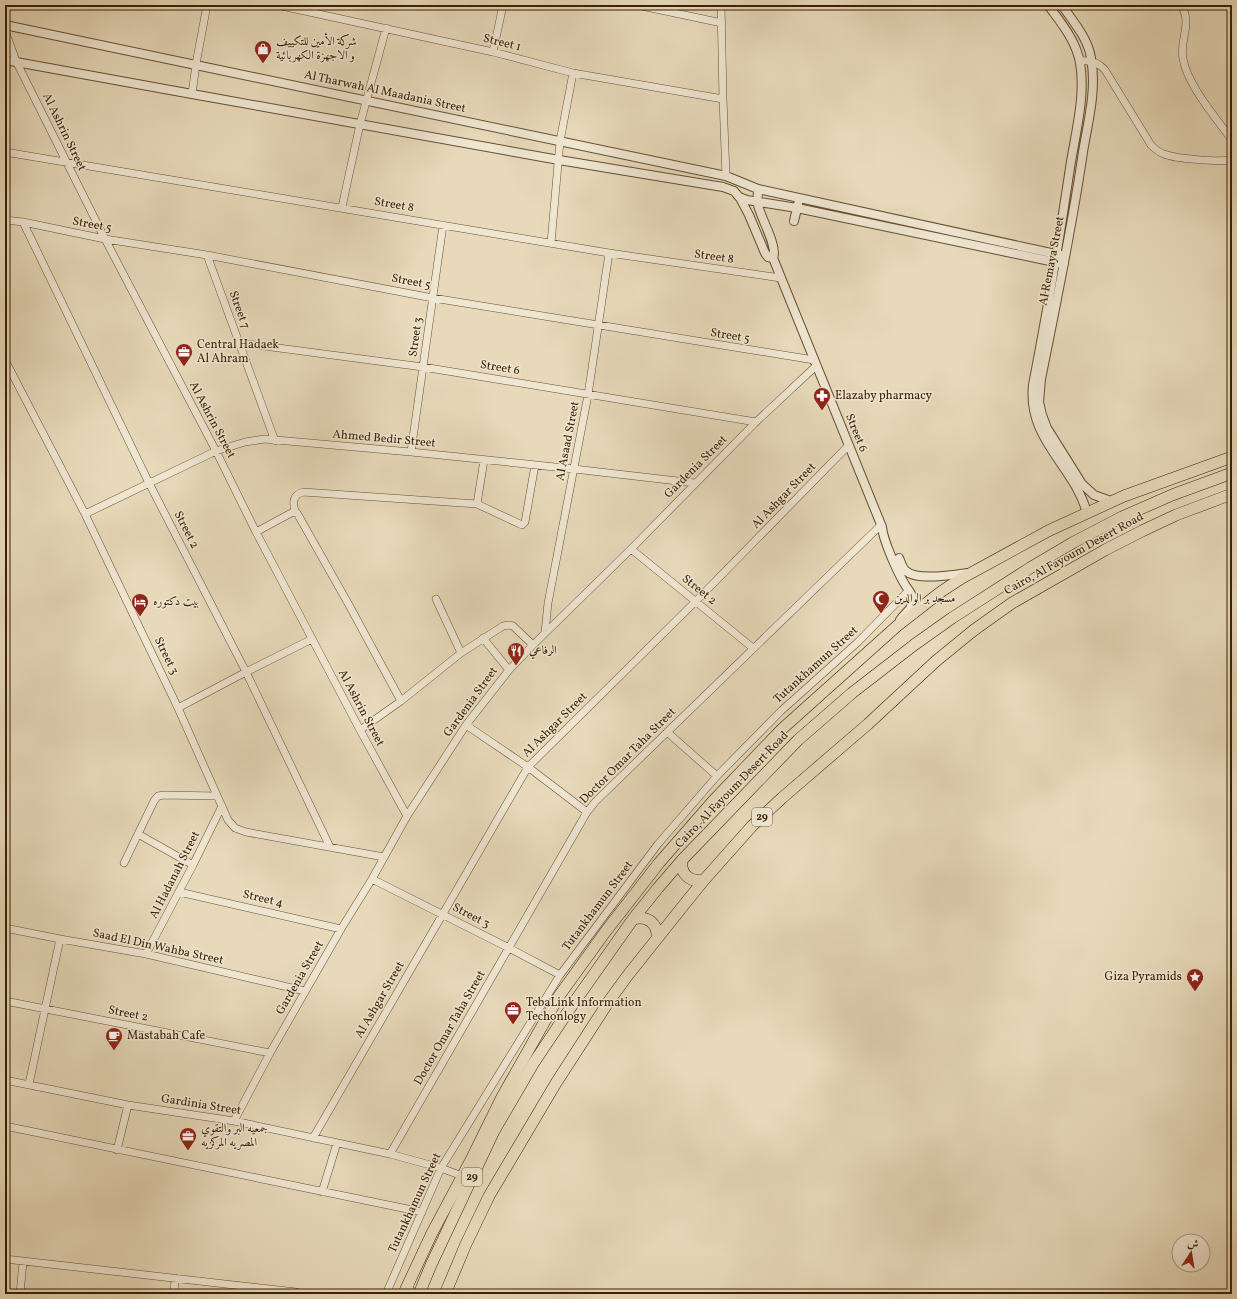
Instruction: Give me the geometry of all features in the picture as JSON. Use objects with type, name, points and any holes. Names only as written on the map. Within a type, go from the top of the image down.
[{"type":"main road","points":[[406,1291],[432,1233],[506,1090],[550,1011],[569,982],[606,931],[690,826],[763,748],[809,704],[897,626],[942,591],[973,572],[1087,513],[1124,496],[1232,457]]},
{"type":"main road","name":"Cairo, Al Fayoum Desert Road","points":[[419,1294],[431,1265],[494,1131],[533,1064],[633,919],[658,888],[682,860],[798,740],[852,693],[934,630],[1030,568],[1097,530],[1166,498],[1232,473]]},
{"type":"main road","name":"Cairo, Al Fayoum Desert Road","points":[[445,1294],[474,1226],[499,1179],[556,1083],[609,1001],[704,880],[767,812],[936,661],[993,616],[1031,591],[1105,550],[1176,515],[1232,494]]},
{"type":"main road","points":[[682,860],[682,869],[687,876],[695,881],[704,880]]},
{"type":"main road","points":[[633,919],[644,917],[649,919],[656,927],[657,938]]},
{"type":"street","points":[[192,94],[207,5]]},
{"type":"street","name":"Street 1","points":[[277,5],[303,7],[386,28],[493,52],[573,73],[723,99]]},
{"type":"street","points":[[493,52],[503,5]]},
{"type":"street","points":[[637,5],[722,23]]},
{"type":"street","points":[[721,5],[726,176]]},
{"type":"street","name":"Al Remaya Street","points":[[1048,5],[1072,40],[1080,61],[1081,76],[1080,104],[1061,259],[1040,388],[1040,409],[1047,428],[1079,480],[1090,492],[1111,502]]},
{"type":"street","name":"Al Remaya Street","points":[[1062,5],[1085,40],[1089,50],[1092,62],[1092,98],[1078,186],[1033,385],[1033,408],[1039,430],[1078,491],[1087,513]]},
{"type":"street","points":[[1181,5],[1187,20],[1182,55],[1184,65],[1200,96],[1232,140]]},
{"type":"street","name":"Al Tharwah Al Maadania Street","points":[[5,25],[726,176],[758,189],[1061,259]]},
{"type":"street","points":[[342,208],[360,124],[386,28]]},
{"type":"street","name":"Al Ashrin Street","points":[[5,31],[16,61],[105,239],[312,639],[407,816]]},
{"type":"street","points":[[5,60],[559,160],[723,187],[734,191],[739,196],[747,200],[797,208],[1061,259]]},
{"type":"street","points":[[1080,61],[1098,64],[1104,70],[1151,145],[1158,151],[1172,156],[1223,161],[1232,160]]},
{"type":"street","points":[[551,243],[560,141],[573,73]]},
{"type":"street","name":"Street 8","points":[[5,152],[609,253],[781,278]]},
{"type":"street","name":"Street 6","points":[[758,189],[758,202],[774,250],[773,258],[848,446],[882,526],[884,537],[901,578],[912,596],[913,603],[897,626]]},
{"type":"street","name":"Street 6","points":[[739,196],[749,215],[765,253],[768,257],[773,258]]},
{"type":"street","points":[[794,221],[799,198]]},
{"type":"street","name":"Street 5","points":[[5,220],[23,222],[105,239],[207,255],[433,298],[599,325],[815,363]]},
{"type":"street","name":"Street 2","points":[[23,222],[149,483],[246,672],[330,847]]},
{"type":"street","name":"Street 3","points":[[411,452],[443,225]]},
{"type":"street","name":"Al Asaad Street","points":[[546,632],[548,603],[588,395],[609,253]]},
{"type":"street","name":"Street 7","points":[[207,255],[276,441]]},
{"type":"street","name":"Street 6","points":[[240,343],[423,367],[756,422]]},
{"type":"street","name":"Street 3","points":[[5,360],[85,514],[178,708],[217,796],[232,824],[240,831],[384,858]]},
{"type":"street","name":"Gardenia Street","points":[[234,1121],[305,991],[372,879],[407,816],[466,725],[509,670],[533,645],[631,549],[815,363]]},
{"type":"street","name":"Ahmed Bedir Street","points":[[85,514],[216,451],[254,440],[265,439],[574,468],[695,483]]},
{"type":"street","name":"Al Ashgar Street","points":[[314,1138],[528,767],[696,602],[848,446]]},
{"type":"street","points":[[476,504],[484,460]]},
{"type":"street","points":[[401,701],[349,605],[295,512],[293,503],[294,497],[296,494],[303,492],[476,504],[521,525],[524,524],[535,465]]},
{"type":"street","points":[[256,532],[291,512],[295,512]]},
{"type":"street","name":"Street 6","points":[[882,526],[887,532],[902,567],[908,573],[919,576],[936,577],[973,572]]},
{"type":"street","name":"Doctor Omar Taha Street","points":[[390,1154],[586,812],[607,789],[882,526]]},
{"type":"street","name":"Street 2","points":[[631,549],[753,648]]},
{"type":"street","name":"Tutankhamun Street","points":[[386,1294],[441,1168],[560,975],[658,844],[717,776],[781,711],[858,642],[909,590]]},
{"type":"street","points":[[436,599],[461,653]]},
{"type":"street","points":[[360,730],[401,701],[461,653],[503,626],[513,626],[533,645]]},
{"type":"street","points":[[483,638],[509,670]]},
{"type":"street","points":[[178,708],[312,639]]},
{"type":"street","points":[[466,725],[528,767],[586,812]]},
{"type":"street","points":[[667,732],[717,776]]},
{"type":"street","points":[[124,863],[154,801],[158,796],[217,796]]},
{"type":"street","name":"Al Hadanah Street","points":[[146,954],[222,806]]},
{"type":"street","points":[[138,834],[193,865]]},
{"type":"street","name":"Street 3","points":[[372,879],[560,975]]},
{"type":"street","name":"Street 4","points":[[179,892],[341,929]]},
{"type":"street","name":"Saad El Din Wahba Street","points":[[5,928],[146,954],[305,991]]},
{"type":"street","points":[[29,1084],[60,939]]},
{"type":"street","name":"Street 2","points":[[5,1001],[270,1053]]},
{"type":"street","name":"Gardinia Street","points":[[5,1080],[128,1104],[234,1121],[390,1154],[441,1168],[462,1176]]},
{"type":"street","points":[[117,1150],[128,1104]]},
{"type":"street","points":[[5,1126],[422,1212]]},
{"type":"street","points":[[322,1192],[337,1143]]},
{"type":"street","points":[[5,1259],[299,1293]]},
{"type":"street","points":[[20,1294],[22,1262]]},
{"type":"street","points":[[174,1294],[175,1278]]},
{"type":"place","name":"شركة الأمين للتكييف و الاجهزة الكهربائية","points":[[263,64]]},
{"type":"place","name":"Central Hadaek Al Ahram","points":[[184,367]]},
{"type":"place","name":"Elazaby pharmacy","points":[[822,411]]},
{"type":"place","name":"مسجد بر الوالدين","points":[[881,614]]},
{"type":"place","name":"بيت دكتوره","points":[[140,617]]},
{"type":"place","name":"الرفاعي","points":[[516,666]]},
{"type":"place","name":"Giza Pyramids","points":[[1195,992]]},
{"type":"place","name":"TebaLink Information Techonlogy","points":[[513,1025]]},
{"type":"place","name":"Mastabah Cafe","points":[[114,1051]]},
{"type":"place","name":"جمعيه البر والتقوي المصريه المركزيه","points":[[188,1151]]}]
